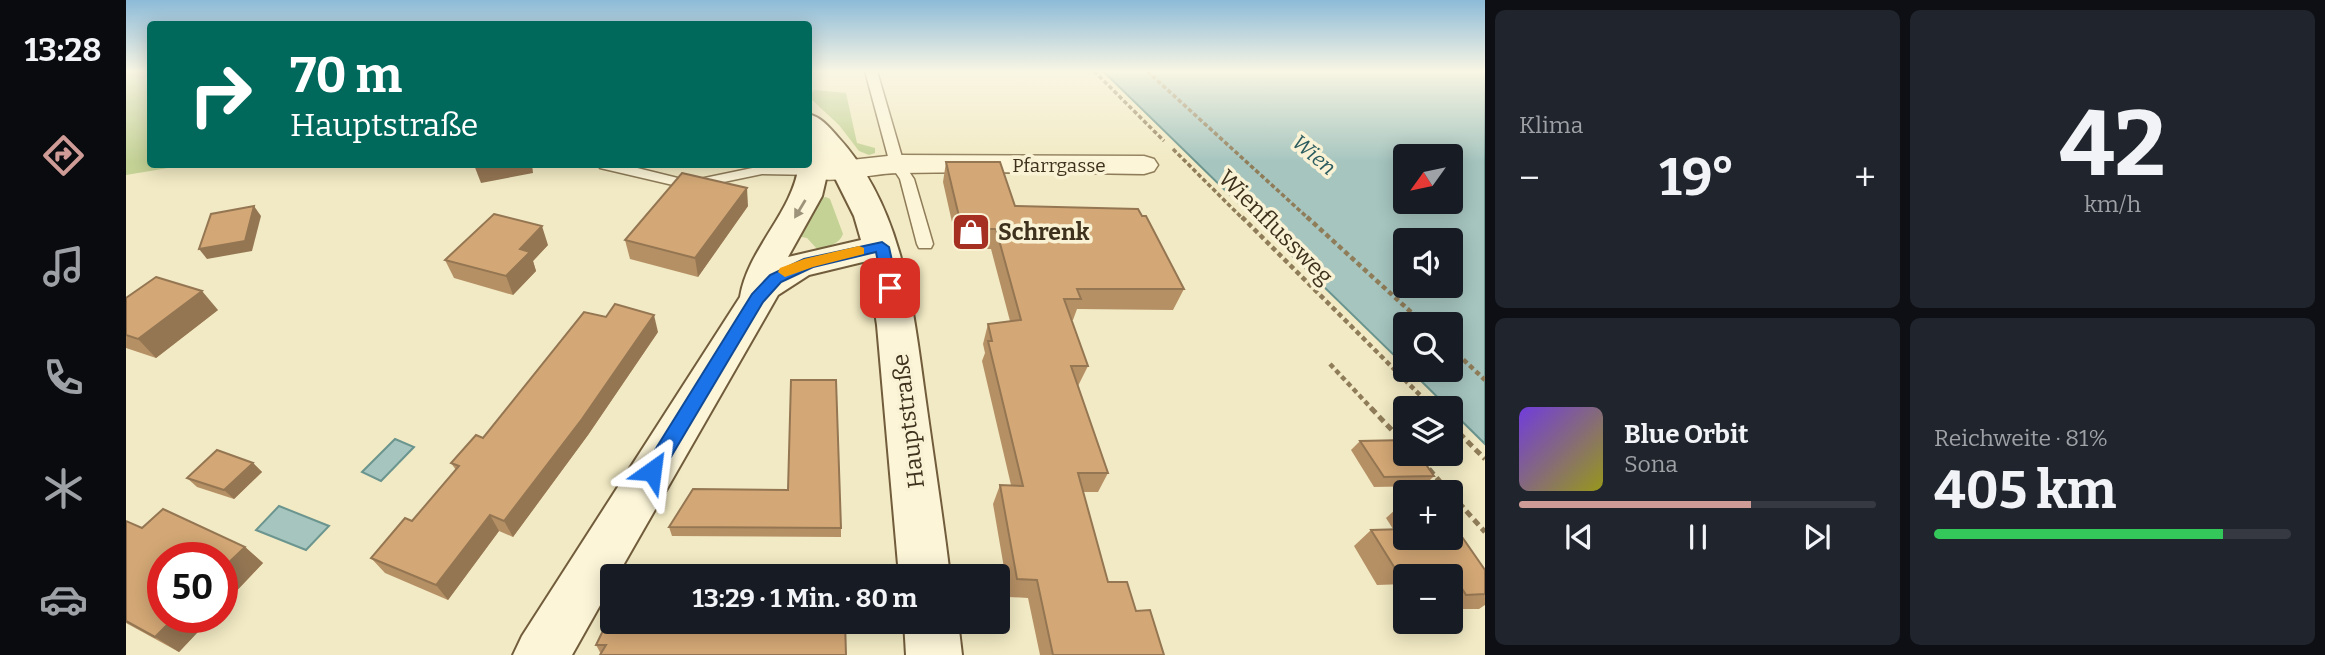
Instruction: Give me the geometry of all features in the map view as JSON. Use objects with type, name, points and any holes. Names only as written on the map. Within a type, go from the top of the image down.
[{"type":"main road","name":"Hauptstraße","points":[[812,125],[848,171],[870,211],[882,247],[895,309],[924,564]]},
{"type":"main road","points":[[541,655],[757,298],[771,256],[806,198],[815,171],[817,157],[812,130]]},
{"type":"main road","points":[[757,298],[776,279],[797,267],[882,247]]},
{"type":"main road","points":[[932,634],[934,655]]},
{"type":"street","name":"Pfarrgasse","points":[[848,171],[897,164],[1144,165]]},
{"type":"street","points":[[815,171],[848,171]]},
{"type":"lane","points":[[880,102],[897,164],[907,179],[925,244]]},
{"type":"lane","points":[[618,168],[690,185],[762,170],[815,171]]},
{"type":"path","name":"Wienflussweg","points":[[1125,102],[1421,396]]},
{"type":"path","points":[[1180,102],[1411,312]]},
{"type":"path","points":[[1463,359],[1485,380]]},
{"type":"path","points":[[1330,364],[1393,431]]},
{"type":"path","points":[[1463,437],[1485,459]]},
{"type":"path","points":[[1426,466],[1438,480]]},
{"type":"path","points":[[1463,507],[1485,532]]},
{"type":"green space","points":[[126,102],[147,102],[147,168],[168,168],[126,175]]},
{"type":"green space","points":[[814,102],[848,102],[857,143],[875,148],[875,153],[869,155],[859,151],[839,125]]},
{"type":"green space","points":[[818,199],[830,199],[843,234],[836,243],[817,249],[807,238],[796,236]]},
{"type":"water","name":"Wien","points":[[1134,102],[1485,102],[1485,444],[1463,422],[1463,396],[1436,396],[1422,382],[1463,382],[1463,312],[1393,312],[1393,354]]},
{"type":"water","points":[[395,439],[414,447],[381,481],[362,472]]},
{"type":"water","points":[[279,506],[329,526],[306,550],[256,530]]},
{"type":"building","points":[[946,162],[1000,162],[1015,206],[1138,209],[1142,216],[1146,216],[1184,289],[1077,289],[1081,299],[1064,299],[1088,366],[1071,366],[1108,473],[1078,473],[1108,582],[1127,582],[1136,611],[1150,610],[1164,655],[1053,655],[1037,580],[1017,579],[1000,485],[1023,486],[988,341],[992,341],[988,324],[1021,320],[996,229],[962,229]]},
{"type":"building","points":[[682,173],[747,188],[695,258],[625,240]]},
{"type":"building","points":[[254,206],[245,241],[199,249],[211,214]]},
{"type":"building","points":[[494,214],[542,226],[520,249],[530,252],[506,276],[445,260]]},
{"type":"building","points":[[156,277],[202,291],[138,339],[126,335],[126,298]]},
{"type":"building","points":[[615,304],[654,315],[582,419],[504,521],[490,515],[436,585],[371,558],[405,518],[412,521],[459,466],[451,463],[476,435],[483,438],[584,312],[606,317]]},
{"type":"building","points":[[791,380],[836,380],[841,528],[669,527],[693,489],[788,490]]},
{"type":"building","points":[[1393,440],[1393,466],[1427,466],[1434,476],[1384,477],[1360,441]]},
{"type":"building","points":[[217,450],[253,463],[224,490],[187,478]]},
{"type":"building","points":[[163,509],[234,542],[147,542],[147,633],[126,621],[126,521],[142,528]]},
{"type":"building","points":[[1393,529],[1393,550],[1463,550],[1463,538],[1485,570],[1485,594],[1466,595],[1463,590],[1463,564],[1393,565],[1371,530]]},
{"type":"building","points":[[238,544],[245,547],[238,554]]},
{"type":"building","points":[[601,634],[845,634],[846,655],[600,655],[606,645],[596,645]]},
{"type":"slow traffic","points":[[785,272],[809,263],[859,251]]},
{"type":"place","name":"Schrenk","points":[[971,232]]},
{"type":"route","points":[[652,471],[765,287],[785,272],[797,267],[882,247],[890,288]]}]
